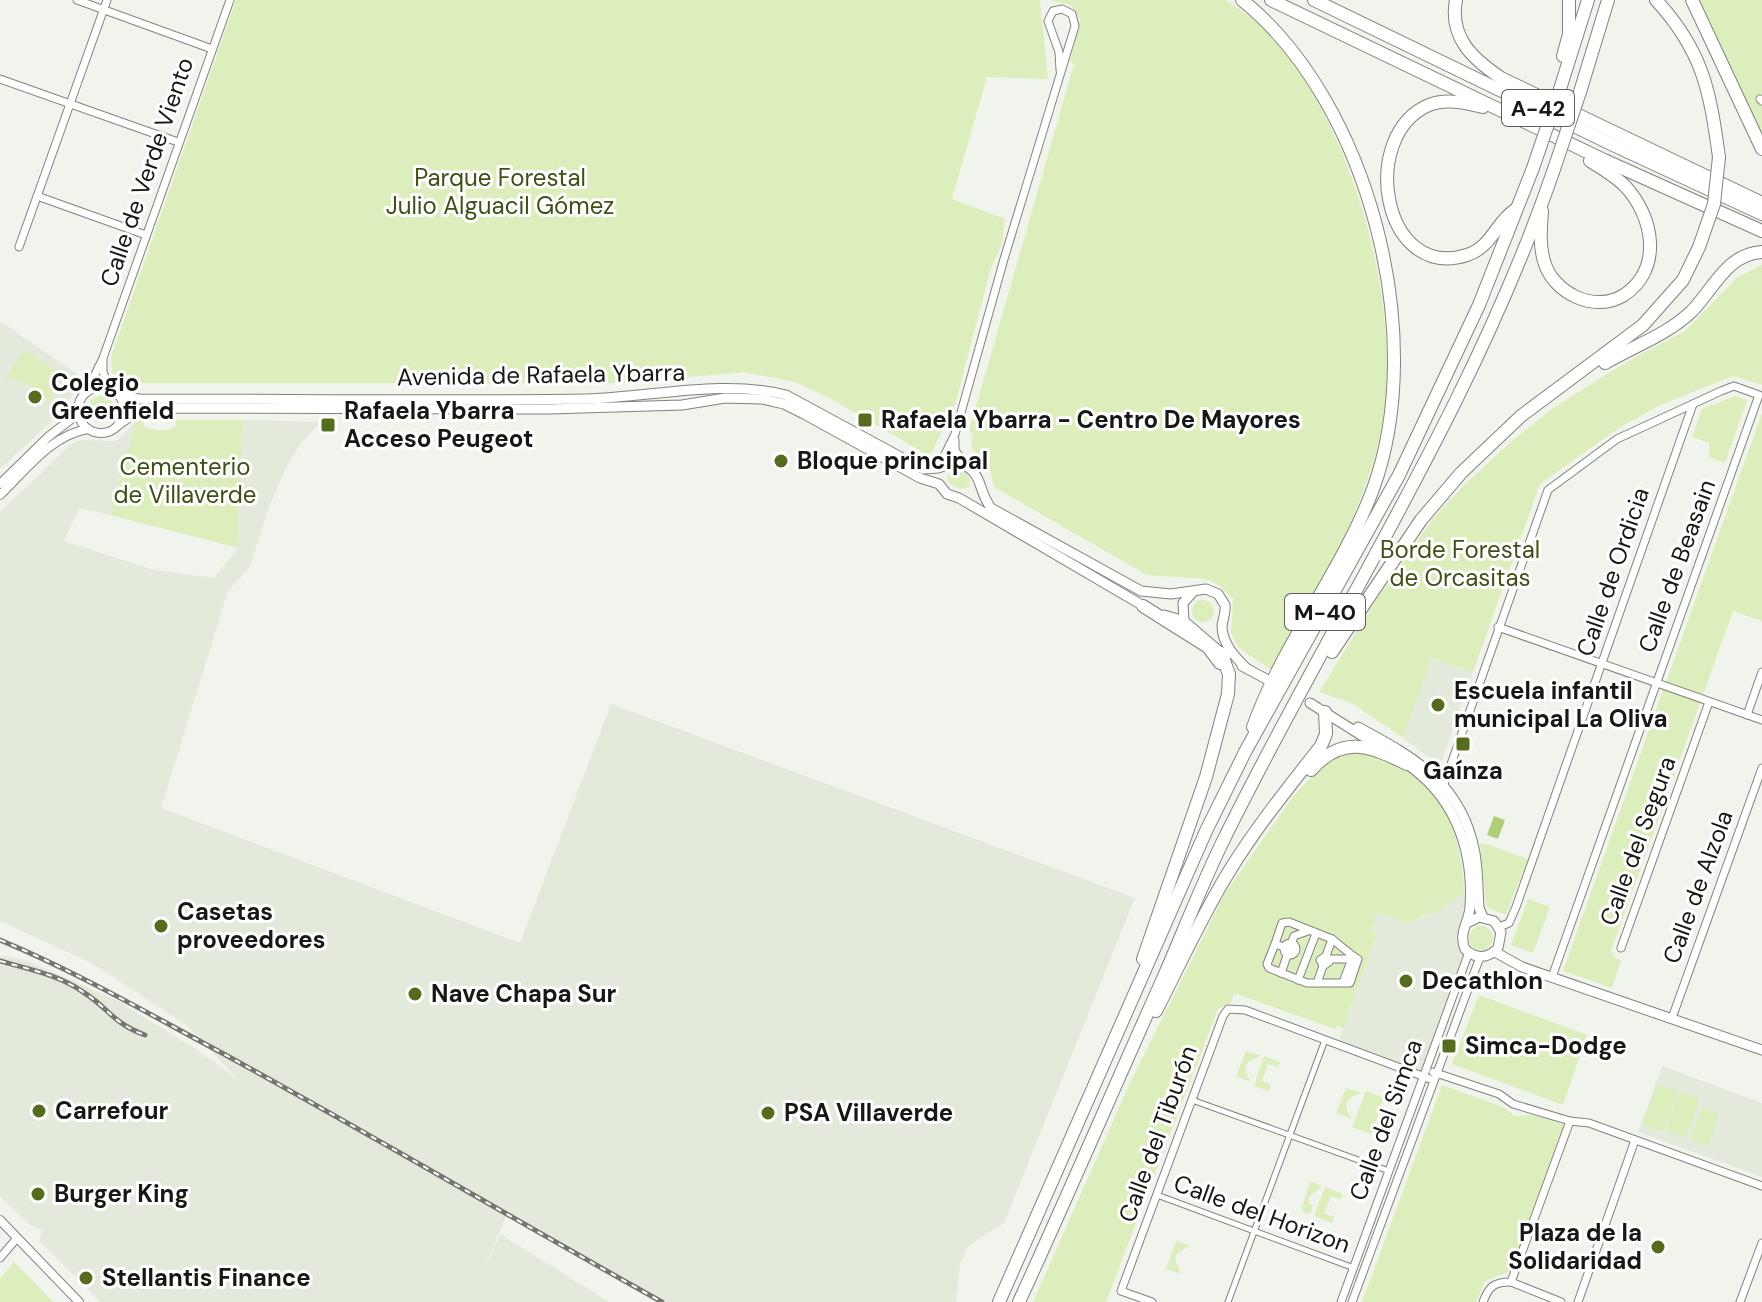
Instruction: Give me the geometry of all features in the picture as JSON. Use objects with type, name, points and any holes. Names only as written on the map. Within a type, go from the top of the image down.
[{"type":"highway","points":[[1242,0],[1263,17],[1298,59],[1328,107],[1355,165],[1386,273],[1395,379],[1391,420],[1374,487],[1362,516],[1259,711],[1245,752]]},
{"type":"highway","name":"A-42","points":[[1271,0],[1500,111],[1762,231]]},
{"type":"highway","name":"A-42","points":[[1314,0],[1762,214]]},
{"type":"highway","points":[[1456,0],[1455,22],[1460,37],[1476,62],[1762,203]]},
{"type":"highway","points":[[1560,89],[1557,79],[1569,34],[1569,0]]},
{"type":"highway","name":"M-40","points":[[999,1302],[1206,831],[1245,752],[1399,475],[1479,305],[1533,168],[1588,0]]},
{"type":"highway","name":"M-40","points":[[1019,1302],[1222,843],[1461,391],[1542,204],[1608,0]]},
{"type":"highway","points":[[1293,706],[1438,499],[1492,442],[1547,396],[1643,325],[1683,280],[1714,204],[1719,157],[1711,98],[1695,55],[1673,18],[1656,0]]},
{"type":"highway","points":[[1692,0],[1762,149]]},
{"type":"highway","points":[[1500,111],[1456,101],[1431,104],[1412,115],[1398,130],[1390,152],[1387,189],[1390,208],[1401,232],[1414,247],[1444,258],[1464,256],[1481,248],[1507,216],[1518,208]]},
{"type":"highway","points":[[1522,121],[1612,174],[1626,187],[1645,217],[1649,233],[1651,251],[1642,277],[1621,297],[1594,300],[1566,293],[1548,272],[1543,260],[1542,204]]},
{"type":"highway","points":[[1547,396],[1664,332],[1694,308],[1731,264],[1752,252],[1762,252]]},
{"type":"highway","points":[[1143,606],[1208,647],[1216,656],[1225,683],[1223,714]]},
{"type":"highway","points":[[1127,1012],[1201,791],[1223,714],[1230,680],[1221,653]]},
{"type":"highway","points":[[1122,1069],[1142,1039],[1212,900],[1251,838],[1321,746],[1327,726],[1325,712]]},
{"type":"highway","points":[[1251,838],[1316,765],[1336,751],[1363,746],[1407,764]]},
{"type":"main road","name":"Avenida de Rafaela Ybarra","points":[[113,391],[139,399],[590,399],[725,388],[762,389],[807,404],[923,469],[957,462],[966,466],[980,479],[982,497],[991,508],[1125,584],[1156,594],[1206,589],[1218,594],[1226,611],[1222,623],[1229,648],[1246,668]]},
{"type":"main road","name":"Avenida de Rafaela Ybarra","points":[[119,424],[139,410],[157,408],[550,409],[682,405],[725,398],[762,399],[794,409],[920,478],[939,484],[947,494],[959,498],[1143,606],[1184,621],[1221,653],[1268,680]]},
{"type":"main road","points":[[939,484],[943,466]]},
{"type":"main road","points":[[959,498],[968,499],[976,495],[980,479]]},
{"type":"main road","points":[[1184,621],[1183,603],[1193,592]]},
{"type":"main road","points":[[1199,633],[1212,632],[1222,623]]},
{"type":"main road","points":[[1310,703],[1407,764],[1436,788],[1460,830],[1468,865],[1470,900],[1462,937],[1469,952],[1480,957],[1495,952],[1502,938],[1494,921],[1483,917],[1467,923]]},
{"type":"main road","points":[[1325,712],[1410,757],[1444,784],[1458,806],[1472,842],[1479,908],[1483,917]]},
{"type":"main road","points":[[1495,952],[1522,967],[1762,1050]]},
{"type":"street","points":[[77,0],[212,49]]},
{"type":"street","points":[[19,247],[107,0]]},
{"type":"street","name":"Calle de Verde Viento","points":[[83,396],[103,358],[230,0]]},
{"type":"street","points":[[943,466],[1075,26],[1072,14],[1062,9],[1053,11],[1048,21],[1059,52],[1060,70]]},
{"type":"street","points":[[0,79],[178,142]]},
{"type":"street","points":[[37,196],[146,235]]},
{"type":"street","points":[[0,495],[53,444],[71,432],[88,429],[105,433],[119,424],[124,408],[103,372],[103,358]]},
{"type":"street","name":"Calle de Beasain","points":[[1552,977],[1759,395],[1734,386],[1694,403]]},
{"type":"street","points":[[0,484],[70,420],[83,396],[97,388],[113,391]]},
{"type":"street","points":[[83,396],[79,416],[88,429]]},
{"type":"street","points":[[1444,784],[1548,490],[1617,439],[1694,403]]},
{"type":"street","name":"Calle de Ordicia","points":[[1499,927],[1512,919],[1694,403]]},
{"type":"street","points":[[955,434],[955,450],[966,466]]},
{"type":"street","points":[[1498,627],[1762,720]]},
{"type":"street","points":[[1747,715],[1762,672]]},
{"type":"street","name":"Calle del Segura","points":[[1621,948],[1709,702]]},
{"type":"street","name":"Calle de Alzola","points":[[1672,1018],[1762,768]]},
{"type":"street","points":[[1285,921],[1309,933],[1358,959],[1350,983],[1298,980],[1268,967],[1280,927],[1285,921]]},
{"type":"street","points":[[1298,980],[1311,946],[1309,933]]},
{"type":"street","points":[[1281,973],[1295,935],[1309,933]]},
{"type":"street","points":[[1291,947],[1304,934],[1311,946]]},
{"type":"street","points":[[1277,939],[1324,960],[1349,959],[1353,956]]},
{"type":"street","points":[[1317,983],[1331,942]]},
{"type":"street","name":"Calle del Simca","points":[[1341,1302],[1469,952]]},
{"type":"street","name":"Calle del Simca","points":[[1352,1302],[1480,957]]},
{"type":"street","name":"Calle del Tiburón","points":[[1152,1302],[1121,1291],[1223,1016],[1228,1009],[1245,1010],[1325,1040]]},
{"type":"street","points":[[1228,1302],[1325,1040],[1499,1094],[1513,1104],[1570,1121],[1589,1123],[1762,1186]]},
{"type":"street","points":[[1192,1100],[1389,1171]]},
{"type":"street","points":[[1511,1282],[1570,1121]]},
{"type":"street","points":[[1578,1302],[1635,1140]]},
{"type":"street","name":"Calle del Horizon","points":[[1157,1195],[1354,1268]]},
{"type":"street","points":[[0,1220],[79,1302]]},
{"type":"street","points":[[0,1258],[17,1238]]},
{"type":"street","points":[[1740,1302],[1762,1243]]},
{"type":"street","points":[[1483,1302],[1494,1283],[1511,1282],[1561,1302]]},
{"type":"shaded area","name":"Colegio Greenfield","points":[[0,321],[84,379],[57,416],[0,469]]},
{"type":"shaded area","points":[[137,420],[110,515],[79,508],[64,541],[154,570],[214,578],[238,548],[242,420],[321,422],[300,444],[284,472],[250,567],[228,591],[161,808],[520,943],[611,704],[1135,898],[1004,1223],[968,1246],[960,1264],[956,1302],[667,1302],[508,1211],[484,1269],[500,1234],[609,1302],[100,1302],[39,1240],[43,1230],[30,1225],[0,1196],[0,955],[28,961],[114,999],[196,1049],[239,1080],[187,1026],[92,963],[0,921],[0,512],[70,445],[80,440],[117,441]]},
{"type":"shaded area","name":"Escuela infantil municipal La Oliva","points":[[1432,658],[1473,672],[1440,766],[1403,738]]},
{"type":"shaded area","points":[[1494,816],[1505,820],[1498,839],[1487,835]]},
{"type":"shaded area","points":[[1459,895],[1470,895],[1464,927],[1469,952],[1424,1077],[1337,1045],[1377,936],[1370,933],[1378,913],[1410,923],[1428,913],[1434,914]]},
{"type":"shaded area","points":[[1662,1066],[1762,1103],[1762,1177],[1638,1132]]},
{"type":"green space","name":"Parque Forestal Julio Alguacil Gómez","points":[[236,0],[1040,0],[1048,79],[987,77],[952,199],[1005,219],[1002,244],[991,268],[955,405],[931,453],[926,454],[831,399],[795,382],[744,372],[620,383],[138,383],[120,378],[112,372],[111,357]]},
{"type":"green space","points":[[1049,0],[1225,0],[1272,37],[1302,77],[1329,124],[1351,177],[1369,234],[1381,292],[1386,349],[1385,403],[1376,452],[1356,509],[1273,671],[1239,648],[1231,633],[1233,599],[1220,586],[1206,579],[1147,575],[994,487],[989,466],[971,448],[973,435],[969,431],[1074,64],[1070,62],[1080,19],[1071,5]]},
{"type":"green space","points":[[1697,0],[1762,0],[1762,135]]},
{"type":"green space","name":"Borde Forestal de Orcasitas","points":[[1762,265],[1762,385],[1733,376],[1660,405],[1619,428],[1540,484],[1473,672],[1432,658],[1403,738],[1352,703],[1319,692],[1377,599],[1432,520],[1461,488],[1553,408],[1625,363],[1685,331],[1738,277]]},
{"type":"green space","points":[[24,350],[61,374],[50,403],[23,382],[4,380]]},
{"type":"green space","points":[[101,396],[110,400],[114,409],[110,418],[101,422],[92,418],[88,409],[92,400]]},
{"type":"green space","points":[[1735,396],[1747,400],[1725,463],[1709,457],[1709,443],[1692,437],[1702,409]]},
{"type":"green space","points":[[1762,413],[1762,621],[1733,611],[1611,951],[1615,958],[1621,960],[1612,988],[1563,971]]},
{"type":"green space","name":"Cementerio de Villaverde","points":[[137,419],[144,419],[144,426],[160,430],[175,427],[176,420],[242,420],[238,548],[110,515]]},
{"type":"green space","points":[[952,471],[965,473],[970,479],[969,487],[959,489],[949,483],[947,477]]},
{"type":"green space","points":[[1199,600],[1207,600],[1214,611],[1207,622],[1199,622],[1192,615],[1192,607]]},
{"type":"green space","points":[[1362,750],[1412,773],[1436,797],[1458,844],[1464,895],[1434,914],[1428,913],[1409,923],[1378,913],[1370,932],[1377,935],[1343,1028],[1337,1026],[1335,1029],[1234,993],[1231,1002],[1218,1009],[1106,1302],[1033,1302],[1129,1085],[1224,895],[1292,798],[1325,762],[1335,755]]},
{"type":"green space","points":[[1480,844],[1528,859],[1506,915],[1488,908],[1486,904]]},
{"type":"green space","points":[[1528,899],[1550,907],[1533,953],[1511,945]]},
{"type":"green space","points":[[1481,926],[1492,933],[1493,938],[1486,949],[1481,950],[1470,943],[1469,938],[1476,927]]},
{"type":"green space","points":[[1479,995],[1587,1035],[1563,1105],[1452,1064]]},
{"type":"green space","points":[[1246,1051],[1261,1056],[1246,1065],[1251,1082],[1236,1076]]},
{"type":"green space","points":[[1264,1056],[1280,1062],[1277,1067],[1268,1064],[1262,1081],[1271,1084],[1269,1091],[1254,1086]]},
{"type":"green space","points":[[1658,1084],[1678,1091],[1663,1132],[1642,1124]]},
{"type":"green space","points":[[1442,1085],[1503,1107],[1515,1116],[1535,1115],[1564,1125],[1510,1271],[1485,1281],[1476,1302],[1362,1302]]},
{"type":"green space","points":[[1346,1088],[1361,1093],[1347,1102],[1352,1119],[1336,1113]]},
{"type":"green space","points":[[1366,1091],[1384,1098],[1371,1134],[1352,1127]]},
{"type":"green space","points":[[1680,1091],[1700,1099],[1686,1137],[1666,1130]]},
{"type":"green space","points":[[1702,1108],[1719,1114],[1708,1146],[1690,1139]]},
{"type":"green space","points":[[1310,1181],[1322,1186],[1309,1197],[1309,1204],[1313,1205],[1310,1214],[1301,1211]]},
{"type":"green space","points":[[1325,1187],[1343,1194],[1341,1199],[1331,1196],[1324,1213],[1334,1217],[1332,1223],[1314,1216]]},
{"type":"green space","points":[[1176,1241],[1191,1246],[1176,1256],[1181,1274],[1166,1269]]},
{"type":"green space","points":[[14,1262],[53,1302],[0,1302],[0,1279]]},
{"type":"railway","points":[[0,940],[85,980],[222,1053],[662,1302]]},
{"type":"railway","points":[[0,961],[74,986],[125,1025],[145,1035]]},
{"type":"place","name":"Colegio Greenfield","points":[[35,397]]},
{"type":"place","name":"Rafaela Ybarra - Centro De Mayores","points":[[865,420]]},
{"type":"place","name":"Rafaela Ybarra Acceso Peugeot","points":[[328,425]]},
{"type":"place","name":"Bloque principal","points":[[781,461]]},
{"type":"place","name":"Escuela infantil municipal La Oliva","points":[[1438,705]]},
{"type":"place","name":"Gaínza","points":[[1463,744]]},
{"type":"place","name":"Casetas proveedores","points":[[161,926]]},
{"type":"place","name":"Decathlon","points":[[1406,981]]},
{"type":"place","name":"Nave Chapa Sur","points":[[415,994]]},
{"type":"place","name":"Simca-Dodge","points":[[1449,1046]]},
{"type":"place","name":"Carrefour","points":[[39,1111]]},
{"type":"place","name":"PSA Villaverde","points":[[768,1113]]},
{"type":"place","name":"Burger King","points":[[38,1194]]},
{"type":"place","name":"Plaza de la Solidaridad","points":[[1658,1247]]},
{"type":"place","name":"Stellantis Finance","points":[[86,1278]]}]
